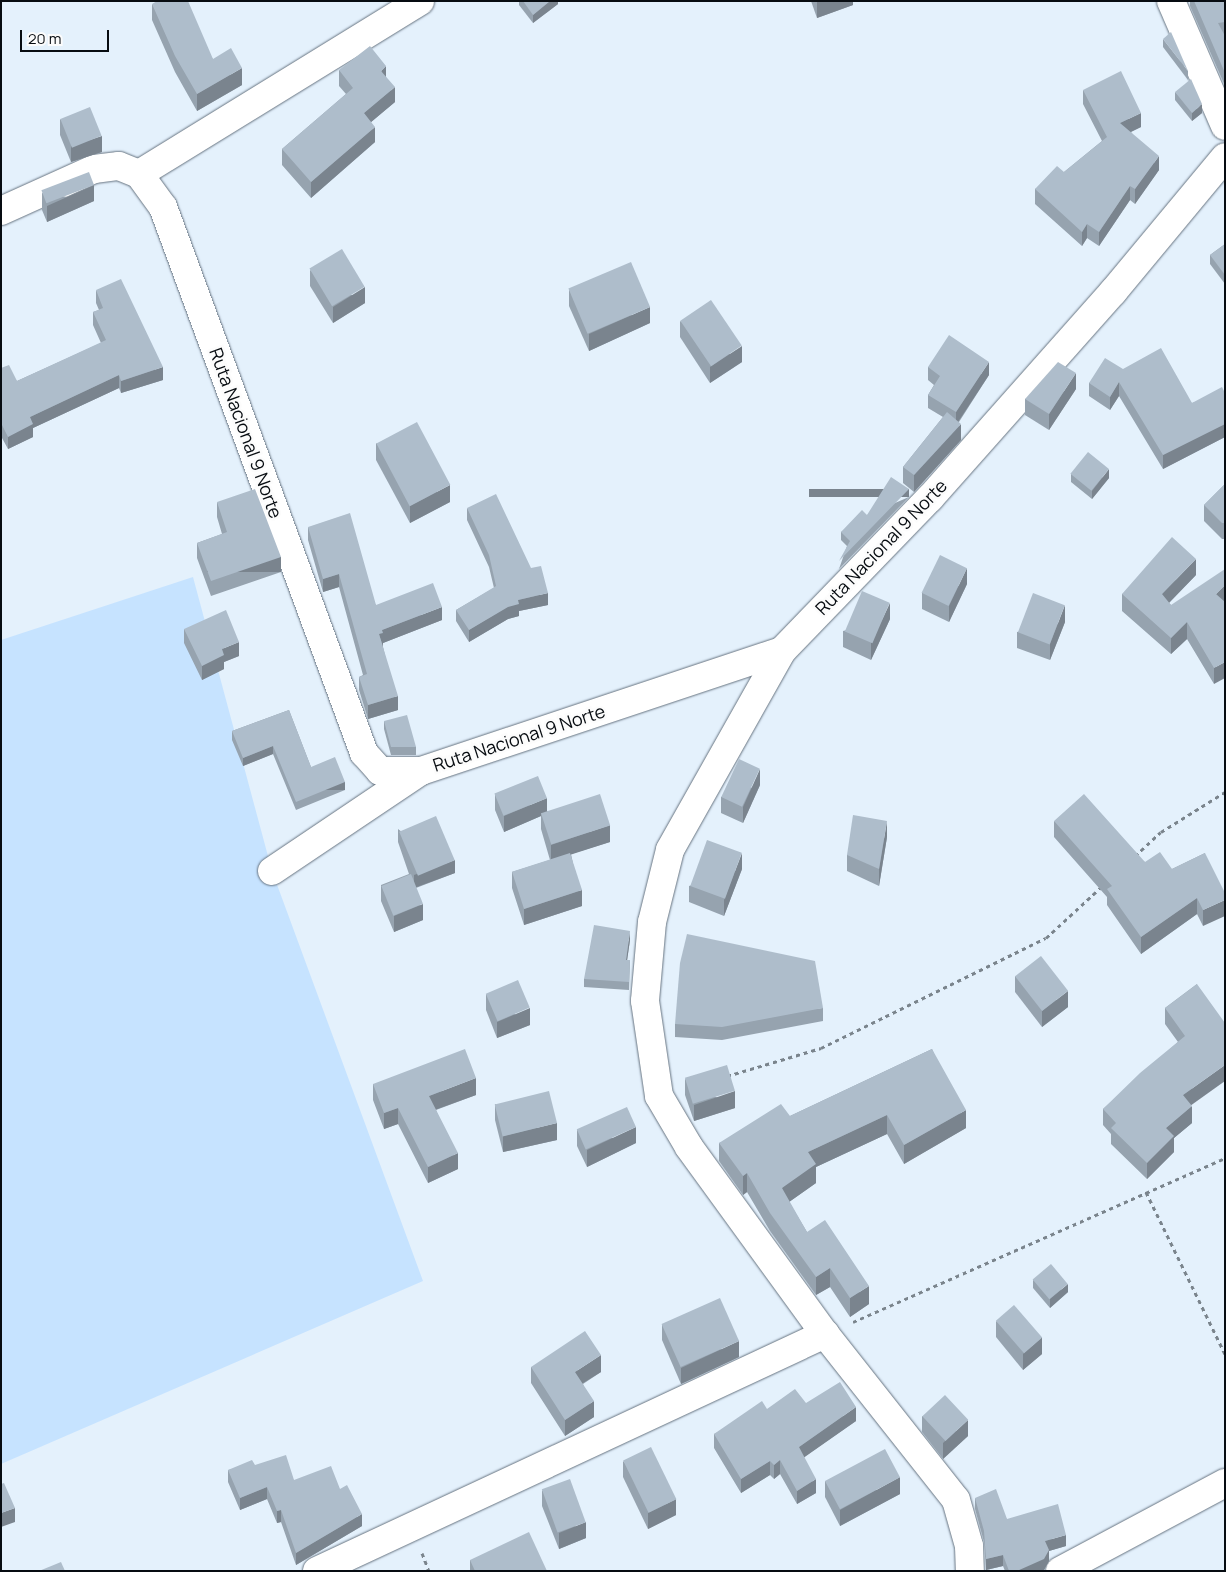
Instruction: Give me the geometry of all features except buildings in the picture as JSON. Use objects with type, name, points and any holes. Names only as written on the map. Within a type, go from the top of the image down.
[{"type":"street","points":[[1171,1],[1225,126]]},
{"type":"street","points":[[1,212],[94,170],[119,166],[139,174],[410,4]]},
{"type":"street","name":"Ruta Nacional 9 Norte","points":[[139,174],[163,207],[364,754],[380,771],[421,771],[782,651],[930,498],[1113,292],[1225,158]]},
{"type":"street","points":[[782,651],[670,850],[652,922],[645,1001],[659,1096],[689,1147],[825,1334],[956,1500],[969,1546],[970,1571]]},
{"type":"street","points":[[272,871],[421,771]]},
{"type":"street","points":[[317,1571],[825,1334]]},
{"type":"street","points":[[1060,1571],[1225,1483]]},
{"type":"path","points":[[1132,859],[1160,832],[1225,792]]},
{"type":"path","points":[[726,1076],[821,1048],[1046,938],[1103,885]]},
{"type":"path","points":[[825,1334],[1225,1158]]},
{"type":"path","points":[[1146,1192],[1225,1354]]},
{"type":"shaded area","points":[[193,577],[272,871],[423,1281],[1,1464],[1,640]]}]
